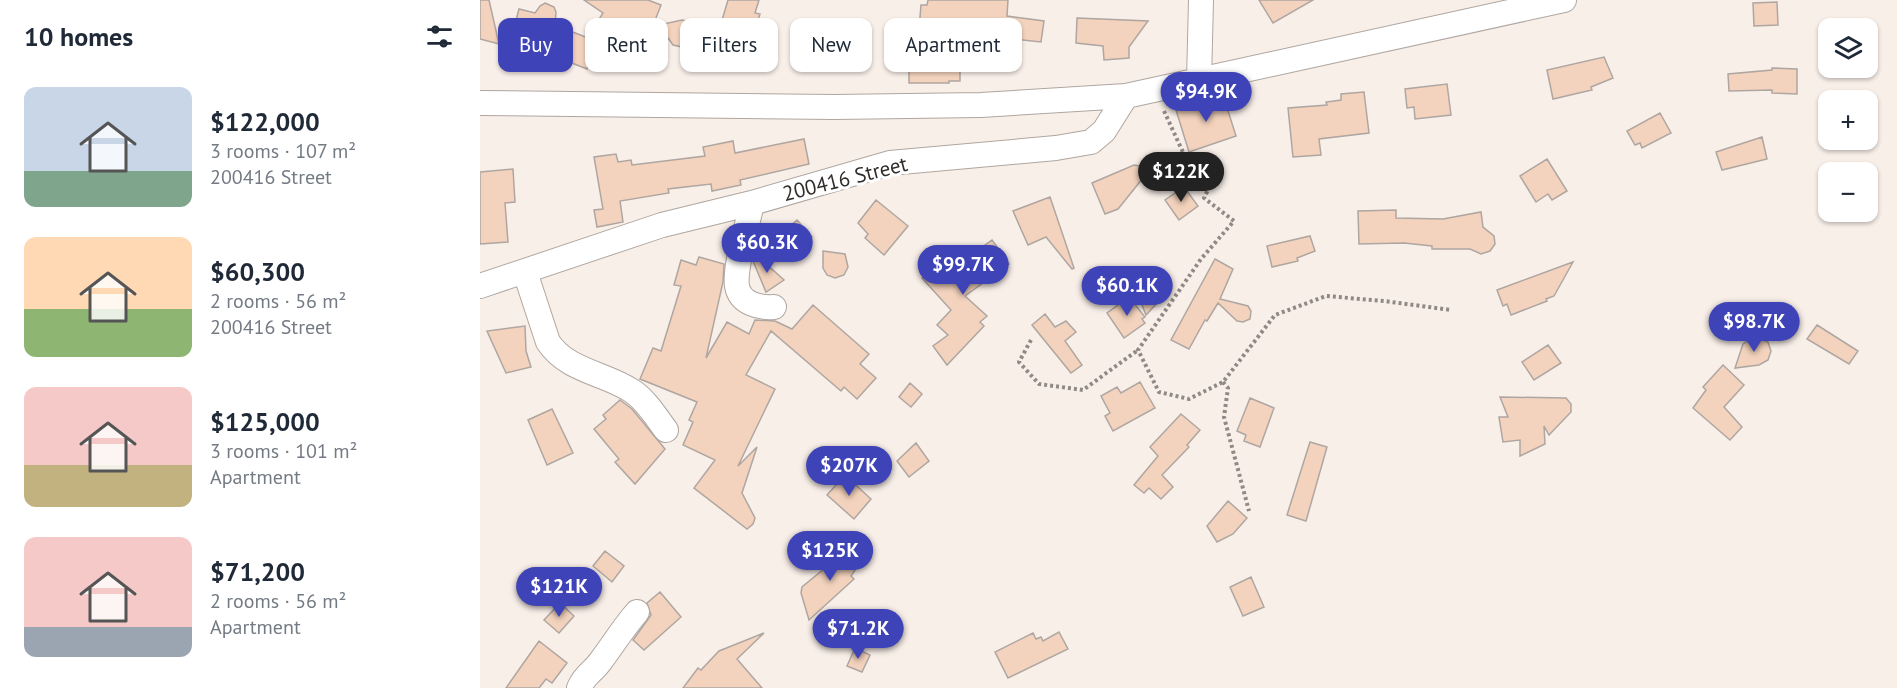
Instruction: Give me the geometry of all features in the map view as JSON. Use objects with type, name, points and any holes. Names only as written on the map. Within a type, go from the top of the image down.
[{"type":"street","points":[[1199,81],[1201,0]]},
{"type":"street","points":[[480,103],[834,107],[981,105],[1126,96],[1564,0]]},
{"type":"street","name":"200416 Street","points":[[480,286],[662,225],[752,203],[890,163],[1056,148],[1091,142],[1104,131],[1126,96]]},
{"type":"street","points":[[752,203],[737,288],[746,301],[760,308],[774,307]]},
{"type":"street","points":[[525,272],[548,342],[554,351],[587,371],[633,392],[645,402],[666,430]]},
{"type":"street","points":[[579,688],[584,676],[599,664],[616,636],[638,612]]},
{"type":"path","points":[[1031,340],[1018,362],[1039,384],[1083,390],[1138,350],[1201,259],[1234,221],[1204,198],[1214,178],[1187,161],[1163,109],[1154,110]]},
{"type":"path","points":[[1138,350],[1159,392],[1189,399],[1223,382],[1275,315],[1326,296],[1450,310]]},
{"type":"path","points":[[1223,382],[1228,388],[1224,417],[1249,511]]},
{"type":"building","points":[[480,0],[489,0],[498,44],[480,39]]},
{"type":"building","points":[[584,0],[648,0],[661,5],[656,18],[600,18],[603,13]]},
{"type":"building","points":[[728,0],[759,0],[755,13],[760,14],[759,18],[723,18]]},
{"type":"building","points":[[928,0],[1008,0],[1007,16],[1022,18],[920,18],[921,5],[927,5]]},
{"type":"building","points":[[1259,0],[1313,0],[1273,23]]},
{"type":"building","points":[[1777,2],[1778,25],[1754,26],[1753,3]]},
{"type":"building","points":[[545,3],[554,7],[556,18],[517,18],[519,9],[535,13]]},
{"type":"building","points":[[1022,18],[1044,21],[1041,42],[1022,40]]},
{"type":"building","points":[[1077,18],[1148,21],[1129,47],[1129,58],[1104,60],[1103,46],[1076,43]]},
{"type":"building","points":[[680,20],[680,47],[673,45],[668,38],[668,23]]},
{"type":"building","points":[[573,32],[585,37],[585,68],[573,63]]},
{"type":"building","points":[[1604,57],[1613,78],[1591,87],[1592,90],[1553,99],[1547,70]]},
{"type":"building","points":[[1772,68],[1797,69],[1797,94],[1772,93],[1772,90],[1729,91],[1728,74],[1772,70]]},
{"type":"building","points":[[909,72],[960,72],[960,81],[909,83]]},
{"type":"building","points":[[1447,84],[1451,115],[1415,119],[1414,107],[1407,108],[1405,89]]},
{"type":"building","points":[[1364,92],[1369,133],[1319,139],[1321,155],[1293,157],[1288,108],[1327,105],[1326,102],[1341,100],[1341,94]]},
{"type":"building","points":[[1223,95],[1236,136],[1189,152],[1176,110]]},
{"type":"building","points":[[1660,113],[1671,133],[1642,148],[1640,143],[1635,145],[1627,131]]},
{"type":"building","points":[[1762,137],[1767,159],[1722,170],[1716,152]]},
{"type":"building","points":[[804,139],[809,164],[740,180],[741,185],[712,191],[711,184],[668,189],[669,193],[620,201],[623,222],[597,227],[594,210],[603,209],[594,157],[616,154],[618,162],[631,160],[632,165],[705,156],[703,147],[733,141],[735,153]]},
{"type":"building","points":[[1547,159],[1567,191],[1552,200],[1548,194],[1536,202],[1520,176]]},
{"type":"building","points":[[1134,165],[1151,168],[1118,209],[1105,214],[1092,183]]},
{"type":"building","points":[[513,169],[515,202],[505,203],[508,242],[480,244],[480,172]]},
{"type":"building","points":[[1184,187],[1198,206],[1179,220],[1165,200]]},
{"type":"building","points":[[1050,197],[1074,268],[1072,269],[1046,237],[1028,245],[1013,211]]},
{"type":"building","points":[[876,200],[908,226],[884,255],[865,238],[868,234],[858,223]]},
{"type":"building","points":[[1396,210],[1396,218],[1443,219],[1481,212],[1483,227],[1494,236],[1495,244],[1490,251],[1481,254],[1470,249],[1432,249],[1432,246],[1404,243],[1359,244],[1358,211]]},
{"type":"building","points":[[797,220],[812,237],[795,253],[779,236]]},
{"type":"building","points":[[1310,236],[1315,251],[1297,258],[1298,261],[1272,267],[1267,246]]},
{"type":"building","points":[[992,240],[1009,264],[965,296],[987,316],[980,322],[984,326],[947,365],[933,346],[948,335],[937,325],[951,310],[922,278],[947,256],[956,266]]},
{"type":"building","points":[[823,251],[845,254],[848,267],[844,275],[835,278],[827,275],[823,268]]},
{"type":"building","points":[[755,254],[784,280],[766,292],[753,261]]},
{"type":"building","points":[[699,257],[724,264],[723,282],[706,358],[727,322],[749,334],[755,320],[775,321],[792,329],[813,305],[869,354],[860,364],[876,378],[857,399],[844,387],[841,391],[771,331],[746,375],[775,389],[738,466],[757,447],[742,493],[755,518],[753,524],[747,529],[694,488],[715,460],[683,445],[693,422],[689,420],[697,402],[640,379],[653,348],[661,351],[681,286],[674,285],[681,260],[696,265]]},
{"type":"building","points":[[1215,259],[1233,269],[1220,299],[1248,306],[1251,311],[1250,319],[1243,322],[1237,321],[1218,303],[1207,321],[1205,320],[1189,349],[1171,340]]},
{"type":"building","points":[[1573,262],[1554,296],[1546,299],[1547,301],[1511,315],[1507,304],[1503,306],[1497,290]]},
{"type":"building","points":[[1132,280],[1151,286],[1157,293],[1159,301],[1146,315]]},
{"type":"building","points":[[1129,297],[1145,317],[1142,319],[1145,323],[1124,338],[1107,313]]},
{"type":"building","points":[[1045,314],[1055,327],[1066,321],[1076,332],[1065,341],[1082,365],[1071,373],[1032,325]]},
{"type":"building","points":[[1817,325],[1858,351],[1849,364],[1807,339]]},
{"type":"building","points":[[525,326],[526,351],[531,367],[506,373],[487,331]]},
{"type":"building","points":[[1755,336],[1768,342],[1771,351],[1768,360],[1759,365],[1735,368],[1743,344]]},
{"type":"building","points":[[1548,345],[1561,363],[1534,380],[1522,362]]},
{"type":"building","points":[[1723,365],[1744,385],[1724,407],[1742,427],[1730,440],[1693,408],[1706,390],[1703,387]]},
{"type":"building","points":[[1140,382],[1155,408],[1113,431],[1105,416],[1110,413],[1101,396],[1117,387],[1121,393]]},
{"type":"building","points":[[910,383],[922,394],[911,407],[899,397]]},
{"type":"building","points":[[1500,397],[1566,398],[1571,404],[1571,412],[1549,435],[1544,426],[1545,444],[1520,456],[1520,440],[1503,442],[1499,417],[1508,417]]},
{"type":"building","points":[[1250,398],[1274,408],[1260,447],[1244,441],[1246,435],[1237,431]]},
{"type":"building","points":[[620,400],[632,409],[665,449],[635,484],[615,462],[619,459],[594,429],[606,419],[603,415]]},
{"type":"building","points":[[552,409],[573,453],[547,465],[528,420]]},
{"type":"building","points":[[1181,414],[1200,430],[1187,445],[1189,447],[1162,475],[1173,487],[1161,499],[1149,488],[1144,493],[1134,485],[1158,456],[1150,447]]},
{"type":"building","points":[[1310,442],[1327,447],[1306,521],[1287,515]]},
{"type":"building","points":[[916,443],[929,461],[909,477],[897,461]]},
{"type":"building","points":[[845,475],[871,499],[854,519],[827,495]]},
{"type":"building","points":[[1228,501],[1247,518],[1233,534],[1217,542],[1207,526]]},
{"type":"building","points":[[857,546],[864,557],[851,576],[854,579],[809,620],[801,593],[802,587],[836,559],[839,563],[850,550]]},
{"type":"building","points":[[605,551],[624,566],[612,582],[593,566]]},
{"type":"building","points":[[1251,577],[1264,607],[1243,616],[1230,587]]},
{"type":"building","points":[[660,592],[681,617],[644,650],[633,640],[651,615],[647,603]]},
{"type":"building","points":[[560,603],[574,616],[559,633],[544,620]]},
{"type":"building","points":[[1059,632],[1068,649],[1008,678],[995,652],[1033,633],[1036,639],[1041,637],[1043,641]]},
{"type":"building","points":[[764,633],[737,659],[762,688],[683,688],[698,668],[701,670],[719,651]]},
{"type":"building","points":[[539,641],[567,663],[552,683],[546,679],[539,688],[506,688]]},
{"type":"building","points":[[855,648],[870,655],[862,672],[847,666]]}]
